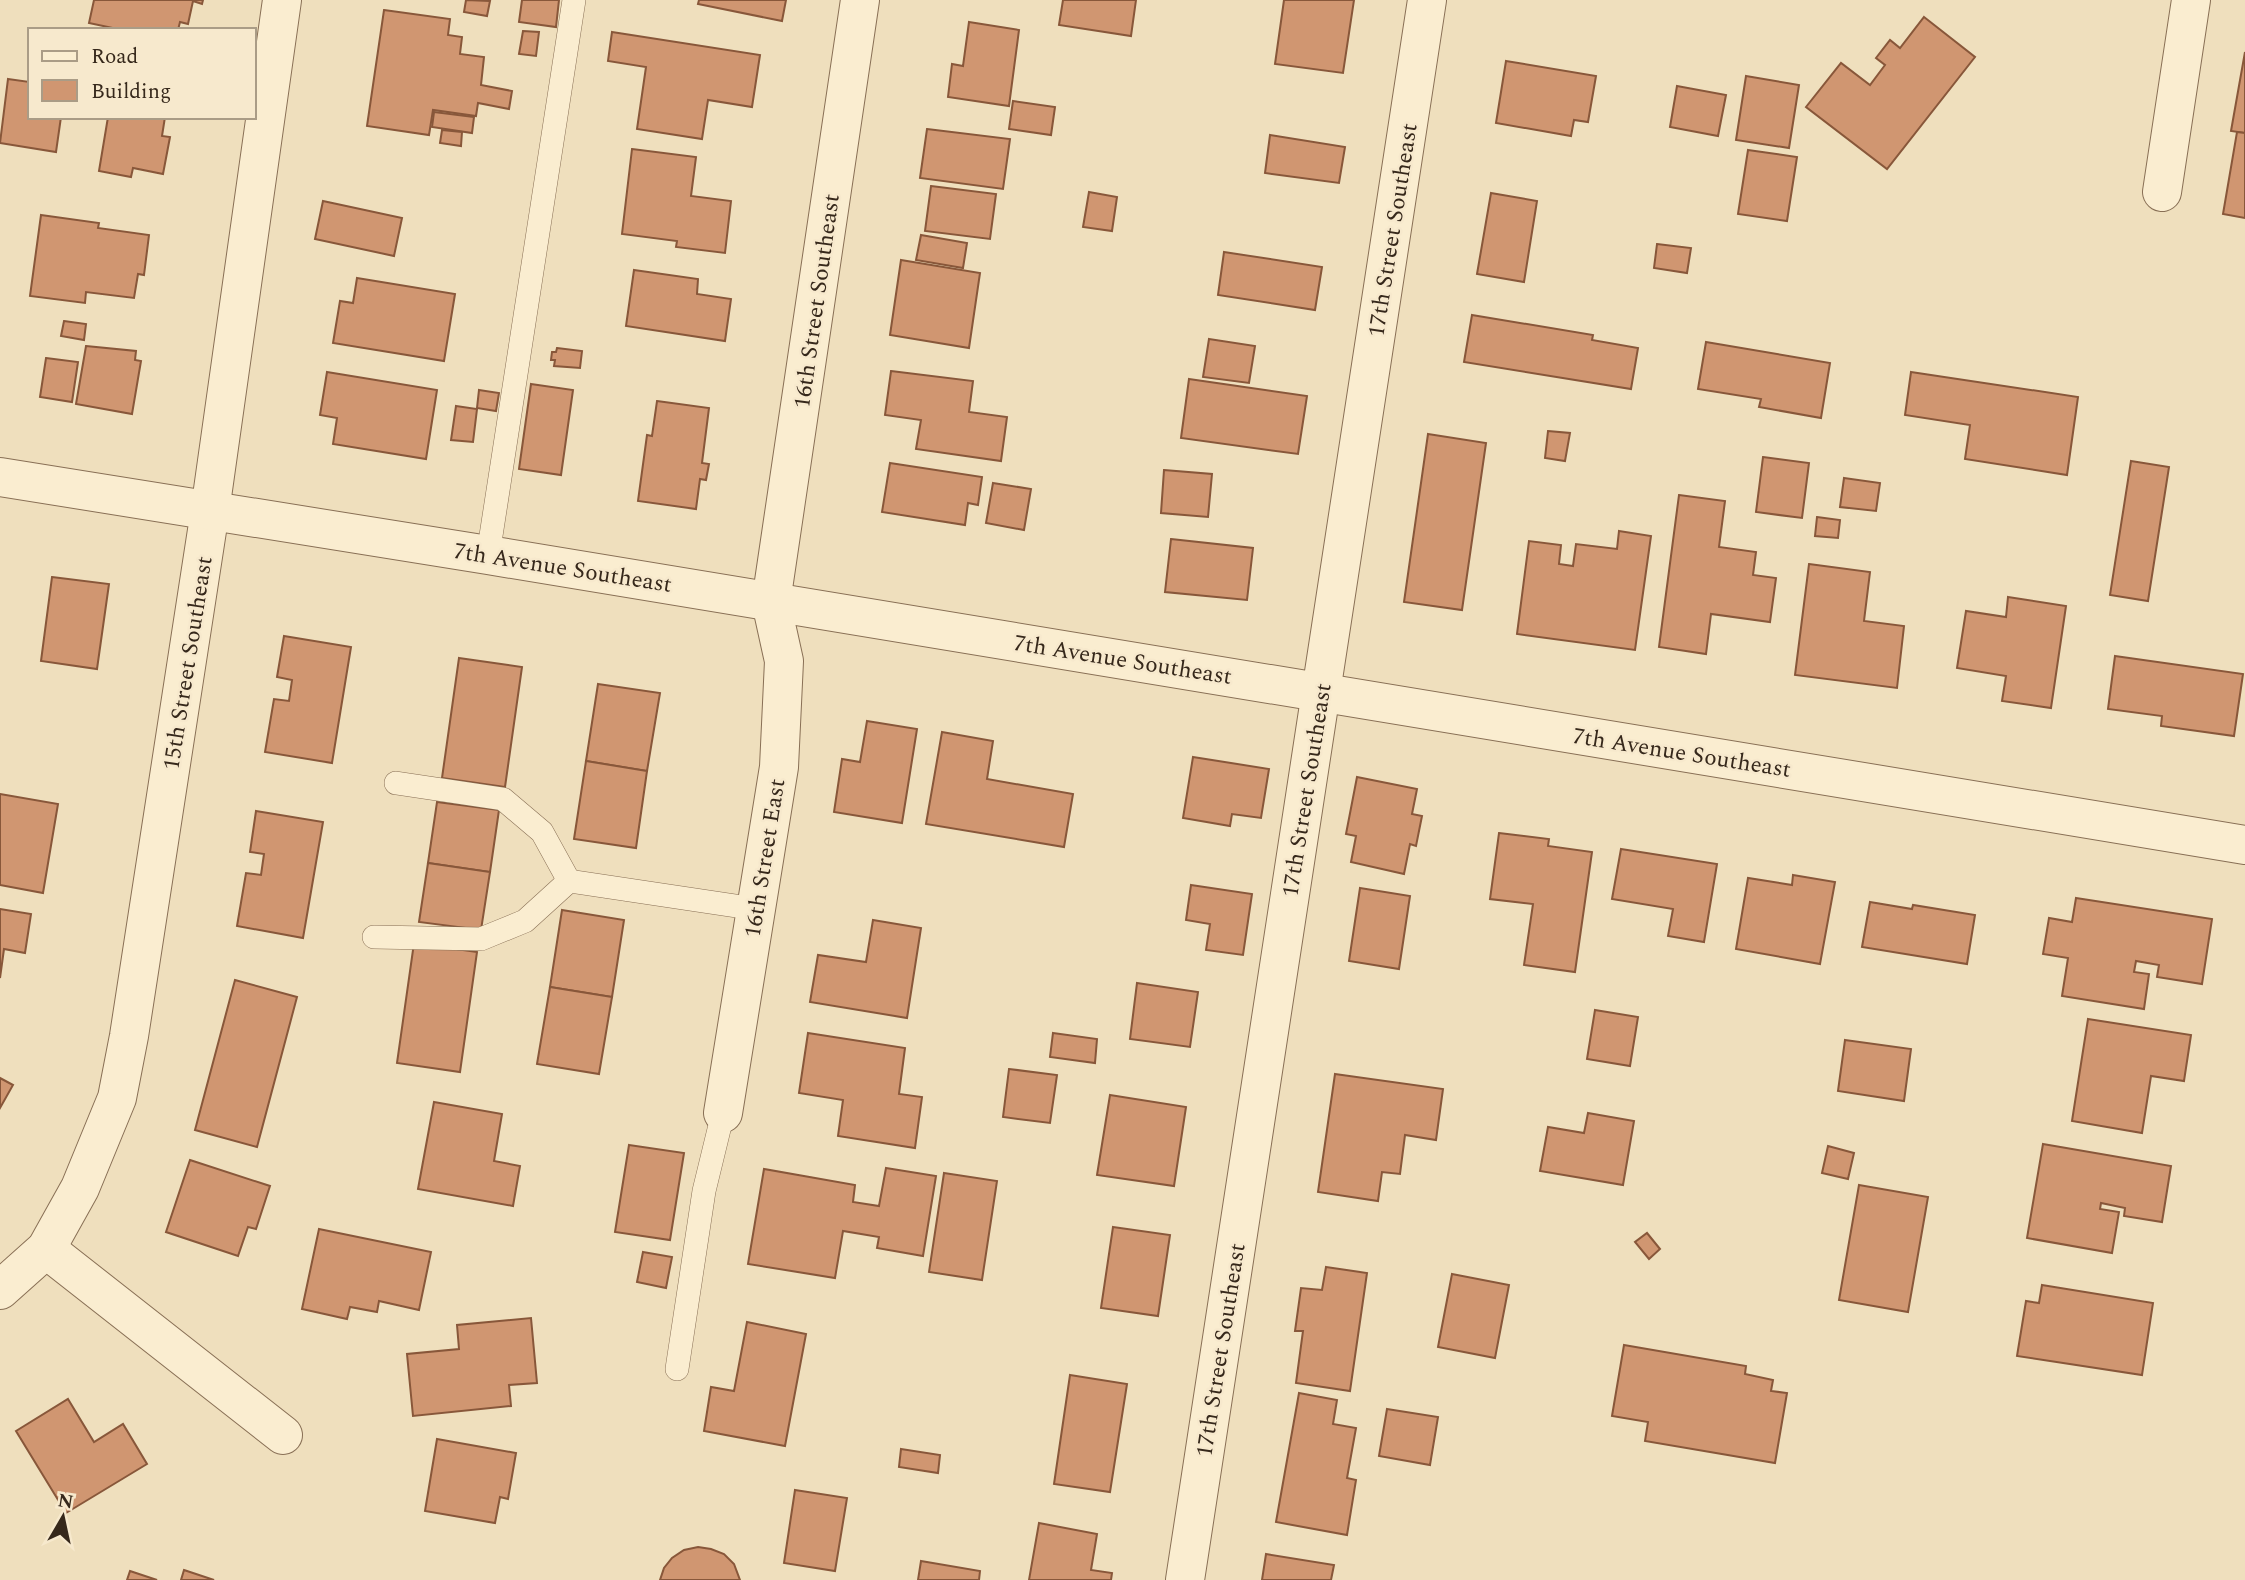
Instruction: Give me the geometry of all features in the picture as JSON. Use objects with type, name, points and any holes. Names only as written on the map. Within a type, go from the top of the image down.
[{"type":"street","name":"15th Street Southeast","points":[[0,1290],[46,1249],[80,1188],[117,1098],[211,511],[282,0]]},
{"type":"street","name":"16th Street Southeast","points":[[771,602],[860,0]]},
{"type":"street","name":"17th Street Southeast","points":[[1185,1580],[1427,0]]},
{"type":"street","points":[[2162,192],[2191,0]]},
{"type":"street","name":"7th Avenue Southeast","points":[[0,477],[2245,845]]},
{"type":"street","name":"16th Street East","points":[[723,1113],[779,767],[784,661],[771,602]]},
{"type":"street","points":[[46,1249],[283,1435]]},
{"type":"lane","points":[[488,555],[574,0]]},
{"type":"lane","points":[[396,783],[503,799],[542,832],[569,881]]},
{"type":"lane","points":[[569,881],[756,909]]},
{"type":"lane","points":[[374,937],[481,939],[526,921],[569,881]]},
{"type":"lane","points":[[677,1369],[704,1191],[723,1113]]},
{"type":"building","points":[[94,0],[203,0],[202,4],[193,1],[188,24],[180,22],[178,28],[113,28],[89,23]]},
{"type":"building","points":[[466,0],[490,1],[487,16],[464,12]]},
{"type":"building","points":[[522,0],[559,0],[556,27],[519,22]]},
{"type":"building","points":[[699,0],[786,0],[782,21],[698,4]]},
{"type":"building","points":[[1063,0],[1136,0],[1131,36],[1059,25]]},
{"type":"building","points":[[1284,0],[1354,0],[1343,73],[1275,64]]},
{"type":"building","points":[[384,10],[450,19],[448,35],[462,37],[460,54],[484,57],[481,85],[512,91],[509,109],[478,103],[476,116],[433,110],[429,135],[367,126]]},
{"type":"building","points":[[1924,17],[1975,57],[1887,169],[1806,107],[1841,63],[1870,85],[1885,65],[1876,58],[1890,40],[1900,48]]},
{"type":"building","points":[[969,22],[1019,30],[1009,106],[948,97],[952,64],[963,66]]},
{"type":"building","points":[[523,31],[539,32],[536,56],[519,54]]},
{"type":"building","points":[[612,32],[760,55],[752,107],[708,100],[702,139],[637,129],[646,67],[608,61]]},
{"type":"building","points":[[2245,52],[2245,133],[2231,131]]},
{"type":"building","points":[[1506,61],[1596,76],[1588,122],[1574,120],[1571,136],[1496,123]]},
{"type":"building","points":[[1746,76],[1799,85],[1789,148],[1736,140]]},
{"type":"building","points":[[8,79],[28,82],[28,119],[61,119],[56,152],[0,143]]},
{"type":"building","points":[[1677,86],[1726,95],[1718,136],[1670,127]]},
{"type":"building","points":[[1013,101],[1055,107],[1051,135],[1009,129]]},
{"type":"building","points":[[434,112],[474,117],[472,133],[432,127]]},
{"type":"building","points":[[108,119],[165,119],[162,136],[170,137],[163,174],[133,168],[131,177],[99,171]]},
{"type":"building","points":[[927,129],[1010,139],[1003,189],[920,178]]},
{"type":"building","points":[[442,130],[462,132],[461,146],[440,143]]},
{"type":"building","points":[[2237,132],[2245,133],[2245,218],[2223,214]]},
{"type":"building","points":[[1270,135],[1345,147],[1339,183],[1265,173]]},
{"type":"building","points":[[632,149],[696,157],[691,196],[731,201],[725,253],[676,247],[677,241],[622,234]]},
{"type":"building","points":[[1748,150],[1797,157],[1787,221],[1738,214]]},
{"type":"building","points":[[931,186],[996,194],[990,239],[925,231]]},
{"type":"building","points":[[1089,192],[1117,197],[1112,231],[1083,227]]},
{"type":"building","points":[[1491,193],[1537,201],[1524,282],[1477,274]]},
{"type":"building","points":[[323,201],[402,218],[394,256],[315,239]]},
{"type":"building","points":[[41,215],[99,223],[98,228],[149,235],[144,275],[138,274],[134,298],[86,292],[85,303],[30,296]]},
{"type":"building","points":[[921,235],[967,243],[963,268],[916,260]]},
{"type":"building","points":[[1657,244],[1691,248],[1687,273],[1654,268]]},
{"type":"building","points":[[1224,252],[1322,267],[1315,310],[1218,295]]},
{"type":"building","points":[[901,260],[980,273],[969,348],[890,335]]},
{"type":"building","points":[[634,270],[698,279],[697,294],[731,299],[725,341],[626,326]]},
{"type":"building","points":[[357,278],[455,294],[444,361],[333,343],[340,301],[353,303]]},
{"type":"building","points":[[1472,315],[1593,335],[1592,340],[1638,348],[1631,389],[1464,362]]},
{"type":"building","points":[[64,321],[86,324],[84,340],[61,336]]},
{"type":"building","points":[[1209,339],[1255,346],[1249,383],[1203,377]]},
{"type":"building","points":[[1706,342],[1830,363],[1821,418],[1759,407],[1761,399],[1698,389]]},
{"type":"building","points":[[86,346],[136,351],[135,360],[141,361],[132,414],[76,404]]},
{"type":"building","points":[[557,348],[582,351],[580,368],[554,366],[555,360],[551,360],[552,352],[556,352]]},
{"type":"building","points":[[46,358],[78,362],[72,402],[40,397]]},
{"type":"building","points":[[891,371],[973,381],[969,412],[1007,417],[1001,461],[916,449],[921,420],[885,415]]},
{"type":"building","points":[[327,372],[437,390],[426,459],[333,444],[337,418],[320,415]]},
{"type":"building","points":[[1911,372],[2078,397],[2067,475],[1965,459],[1970,425],[1905,415]]},
{"type":"building","points":[[1189,379],[1307,396],[1298,454],[1181,438]]},
{"type":"building","points":[[531,384],[573,390],[561,475],[519,469]]},
{"type":"building","points":[[479,390],[499,393],[496,411],[477,408]]},
{"type":"building","points":[[657,401],[709,408],[702,463],[709,464],[706,480],[700,479],[696,509],[638,501],[647,435],[652,436]]},
{"type":"building","points":[[456,406],[477,409],[473,442],[451,440]]},
{"type":"building","points":[[1548,431],[1570,433],[1565,461],[1545,458]]},
{"type":"building","points":[[1428,434],[1486,443],[1462,610],[1404,602]]},
{"type":"building","points":[[1763,457],[1809,463],[1802,518],[1756,512]]},
{"type":"building","points":[[2131,461],[2169,467],[2148,601],[2110,595]]},
{"type":"building","points":[[890,463],[982,477],[978,505],[968,503],[965,525],[882,512]]},
{"type":"building","points":[[1164,470],[1212,474],[1208,517],[1161,513]]},
{"type":"building","points":[[1844,478],[1880,483],[1876,511],[1840,507]]},
{"type":"building","points":[[993,483],[1031,489],[1024,530],[986,523]]},
{"type":"building","points":[[1679,495],[1725,501],[1719,547],[1756,552],[1753,575],[1776,578],[1770,622],[1711,614],[1706,654],[1659,647]]},
{"type":"building","points":[[1817,517],[1840,520],[1838,538],[1815,536]]},
{"type":"building","points":[[1619,531],[1651,536],[1635,650],[1517,634],[1529,541],[1561,545],[1559,564],[1573,566],[1576,544],[1617,549]]},
{"type":"building","points":[[1171,539],[1253,548],[1247,600],[1165,592]]},
{"type":"building","points":[[1809,564],[1870,572],[1864,621],[1904,626],[1897,688],[1795,675]]},
{"type":"building","points":[[52,577],[109,584],[97,669],[41,661]]},
{"type":"building","points":[[2008,597],[2066,606],[2051,708],[2002,701],[2006,676],[1957,668],[1966,611],[2006,617]]},
{"type":"building","points":[[284,636],[351,647],[332,763],[265,752],[274,699],[289,701],[292,680],[277,677]]},
{"type":"building","points":[[2115,656],[2243,674],[2234,736],[2161,726],[2162,716],[2108,709]]},
{"type":"building","points":[[459,658],[522,667],[505,787],[442,778]]},
{"type":"building","points":[[598,684],[660,693],[647,771],[586,761]]},
{"type":"building","points":[[867,721],[917,729],[902,823],[834,812],[842,759],[860,762]]},
{"type":"building","points":[[942,732],[993,741],[987,779],[1073,794],[1064,847],[926,824]]},
{"type":"building","points":[[1193,757],[1269,769],[1261,818],[1232,814],[1230,826],[1183,818]]},
{"type":"building","points":[[586,761],[647,771],[636,848],[574,839]]},
{"type":"building","points":[[1357,777],[1417,789],[1412,814],[1422,816],[1416,846],[1410,844],[1404,874],[1351,862],[1356,836],[1346,834]]},
{"type":"building","points":[[0,794],[58,804],[43,893],[0,885]]},
{"type":"building","points":[[437,802],[499,810],[490,872],[428,863]]},
{"type":"building","points":[[256,811],[323,822],[303,938],[237,926],[246,873],[261,875],[264,854],[250,852]]},
{"type":"building","points":[[1499,833],[1549,839],[1548,846],[1592,852],[1575,972],[1524,965],[1533,904],[1490,899]]},
{"type":"building","points":[[1621,849],[1717,864],[1704,942],[1668,936],[1673,909],[1612,899]]},
{"type":"building","points":[[428,863],[490,872],[481,930],[419,922]]},
{"type":"building","points":[[1793,875],[1835,882],[1820,964],[1736,949],[1748,878],[1792,885]]},
{"type":"building","points":[[1191,885],[1252,894],[1243,955],[1206,950],[1210,924],[1186,920]]},
{"type":"building","points":[[1360,888],[1410,896],[1399,969],[1349,961]]},
{"type":"building","points":[[2076,898],[2212,919],[2202,984],[2157,977],[2159,965],[2136,961],[2134,972],[2149,974],[2144,1009],[2062,996],[2068,958],[2043,954],[2049,918],[2072,922]]},
{"type":"building","points":[[1870,902],[1912,909],[1913,905],[1975,915],[1967,964],[1862,947]]},
{"type":"building","points":[[0,909],[31,914],[25,953],[4,949],[0,978]]},
{"type":"building","points":[[562,910],[624,920],[612,997],[550,987]]},
{"type":"building","points":[[873,920],[921,928],[907,1018],[810,1002],[818,955],[866,962]]},
{"type":"building","points":[[414,943],[477,952],[460,1072],[397,1063]]},
{"type":"building","points":[[235,980],[297,997],[257,1147],[195,1130]]},
{"type":"building","points":[[1137,983],[1198,992],[1190,1047],[1130,1039]]},
{"type":"building","points":[[550,987],[612,997],[599,1074],[537,1064]]},
{"type":"building","points":[[1595,1010],[1638,1017],[1630,1066],[1587,1059]]},
{"type":"building","points":[[2088,1019],[2191,1035],[2184,1081],[2151,1076],[2142,1133],[2072,1121]]},
{"type":"building","points":[[808,1033],[905,1048],[899,1094],[922,1097],[915,1148],[838,1136],[843,1100],[799,1093]]},
{"type":"building","points":[[1053,1033],[1097,1039],[1095,1063],[1050,1057]]},
{"type":"building","points":[[1845,1040],[1911,1049],[1904,1101],[1838,1091]]},
{"type":"building","points":[[1009,1069],[1057,1075],[1050,1123],[1003,1117]]},
{"type":"building","points":[[1335,1074],[1443,1089],[1436,1140],[1405,1135],[1400,1174],[1382,1172],[1378,1201],[1318,1192]]},
{"type":"building","points":[[0,1078],[13,1085],[0,1108]]},
{"type":"building","points":[[1110,1095],[1186,1107],[1174,1186],[1097,1175]]},
{"type":"building","points":[[434,1102],[502,1114],[494,1161],[520,1166],[513,1206],[418,1189]]},
{"type":"building","points":[[1588,1113],[1634,1121],[1623,1185],[1540,1171],[1548,1127],[1584,1133]]},
{"type":"building","points":[[2043,1144],[2171,1166],[2162,1222],[2124,1216],[2125,1208],[2101,1203],[2100,1209],[2119,1212],[2112,1253],[2027,1238]]},
{"type":"building","points":[[629,1145],[684,1153],[670,1240],[615,1232]]},
{"type":"building","points":[[1828,1146],[1854,1153],[1848,1179],[1822,1173]]},
{"type":"building","points":[[190,1160],[270,1186],[256,1229],[248,1227],[238,1256],[166,1232]]},
{"type":"building","points":[[886,1168],[936,1176],[923,1256],[877,1248],[879,1237],[843,1231],[835,1278],[748,1264],[764,1169],[855,1185],[853,1202],[879,1206]]},
{"type":"building","points":[[944,1173],[997,1181],[982,1280],[929,1272]]},
{"type":"building","points":[[1859,1185],[1928,1197],[1908,1312],[1839,1300]]},
{"type":"building","points":[[1113,1227],[1170,1235],[1158,1316],[1101,1308]]},
{"type":"building","points":[[319,1229],[431,1252],[419,1310],[379,1301],[377,1312],[350,1307],[347,1319],[302,1309]]},
{"type":"building","points":[[1647,1233],[1660,1249],[1649,1259],[1635,1242]]},
{"type":"building","points":[[643,1252],[672,1257],[666,1288],[637,1282]]},
{"type":"building","points":[[1326,1267],[1367,1273],[1350,1391],[1296,1383],[1303,1331],[1295,1331],[1301,1288],[1322,1290]]},
{"type":"building","points":[[1452,1274],[1509,1285],[1495,1358],[1438,1347]]},
{"type":"building","points":[[2042,1285],[2153,1303],[2142,1375],[2017,1356],[2026,1301],[2039,1303]]},
{"type":"building","points":[[531,1318],[537,1383],[509,1385],[511,1406],[413,1416],[407,1354],[459,1349],[457,1325]]},
{"type":"building","points":[[747,1322],[806,1334],[785,1446],[704,1431],[711,1387],[734,1391]]},
{"type":"building","points":[[1624,1345],[1746,1366],[1745,1374],[1773,1380],[1771,1391],[1787,1393],[1775,1463],[1645,1441],[1648,1422],[1612,1416]]},
{"type":"building","points":[[1070,1375],[1127,1384],[1110,1492],[1054,1484]]},
{"type":"building","points":[[1299,1393],[1337,1400],[1333,1424],[1356,1428],[1347,1478],[1356,1480],[1347,1535],[1276,1522]]},
{"type":"building","points":[[68,1399],[94,1442],[123,1424],[147,1464],[66,1513],[16,1431]]},
{"type":"building","points":[[1387,1409],[1438,1417],[1430,1465],[1379,1456]]},
{"type":"building","points":[[437,1439],[516,1453],[508,1499],[500,1497],[495,1523],[425,1511]]},
{"type":"building","points":[[901,1449],[940,1455],[938,1473],[899,1467]]},
{"type":"building","points":[[795,1490],[847,1498],[835,1571],[784,1563]]},
{"type":"building","points":[[1039,1523],[1097,1534],[1091,1570],[1112,1573],[1111,1580],[1029,1580]]},
{"type":"building","points":[[698,1547],[724,1554],[734,1564],[740,1580],[660,1580],[664,1568],[672,1558],[684,1550]]},
{"type":"building","points":[[1266,1554],[1334,1565],[1331,1580],[1262,1580]]},
{"type":"building","points":[[921,1561],[980,1571],[979,1580],[918,1580]]},
{"type":"building","points":[[184,1570],[214,1580],[181,1580]]},
{"type":"building","points":[[130,1571],[157,1580],[127,1580]]}]
